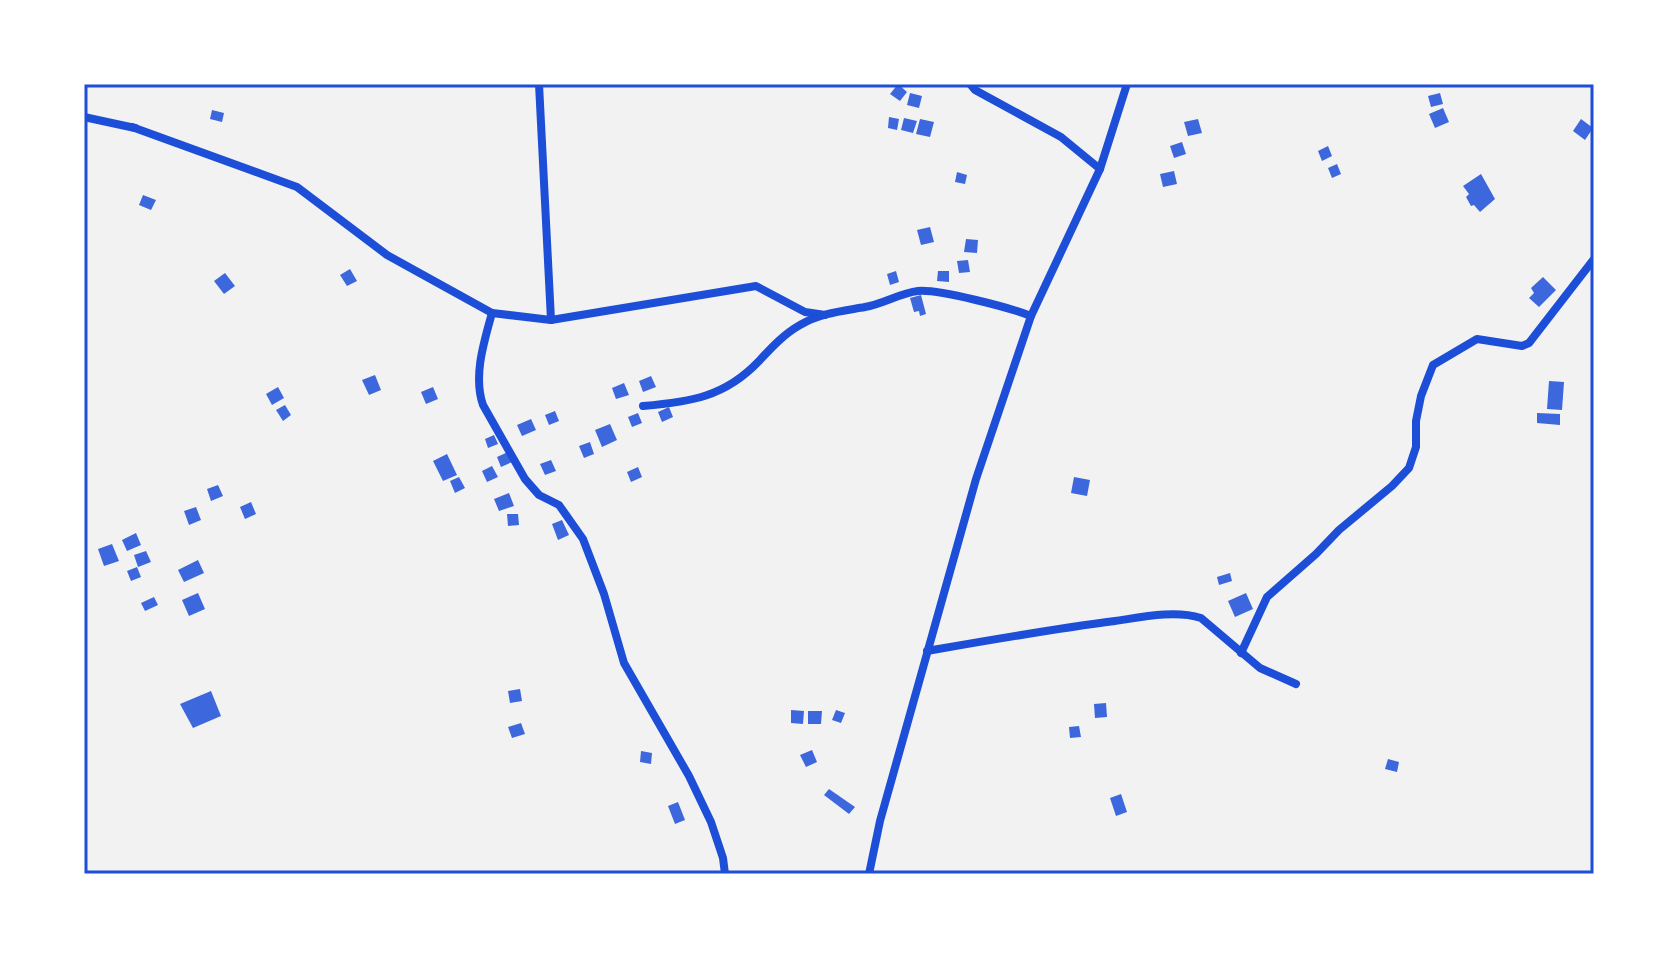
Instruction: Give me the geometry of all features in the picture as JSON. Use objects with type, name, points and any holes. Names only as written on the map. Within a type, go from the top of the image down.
[{"type":"street","points":[[539,84],[551,320]]},
{"type":"street","points":[[970,84],[975,90],[1061,137],[1100,169]]},
{"type":"street","points":[[869,874],[880,821],[976,479],[1031,316],[1100,169],[1127,84]]},
{"type":"street","points":[[84,117],[202,146]]},
{"type":"street","points":[[132,127],[297,187],[387,255],[492,313],[551,320],[756,286],[805,312],[825,315]]},
{"type":"street","points":[[1241,653],[1267,597],[1409,468],[1416,447],[1416,421],[1421,396],[1433,365],[1477,339],[1522,346],[1529,343],[1594,259]]},
{"type":"street","points":[[643,406],[682,403],[725,390],[759,361],[773,344],[801,324],[915,291],[931,291],[1031,316]]},
{"type":"street","points":[[492,313],[479,374],[479,393],[483,405],[525,479],[539,495],[559,505],[583,539],[604,594],[624,663],[689,776],[711,822],[725,874]]},
{"type":"street","points":[[927,651],[1048,629],[1189,614],[1201,618],[1260,668],[1296,684]]},
{"type":"building","points":[[898,84],[907,92],[900,101],[890,94]]},
{"type":"building","points":[[910,93],[922,96],[919,108],[907,105]]},
{"type":"building","points":[[1440,93],[1443,104],[1431,107],[1428,96]]},
{"type":"building","points":[[1443,108],[1449,122],[1435,128],[1429,114]]},
{"type":"building","points":[[212,110],[224,113],[222,122],[210,119]]},
{"type":"building","points":[[889,117],[899,119],[897,130],[888,128]]},
{"type":"building","points":[[904,118],[917,121],[913,133],[901,130]]},
{"type":"building","points":[[920,119],[934,122],[930,137],[916,134]]},
{"type":"building","points":[[1198,119],[1202,133],[1188,136],[1184,122]]},
{"type":"building","points":[[1581,119],[1593,128],[1585,140],[1573,131]]},
{"type":"building","points":[[1182,142],[1186,154],[1174,158],[1170,146]]},
{"type":"building","points":[[1328,146],[1332,156],[1322,161],[1318,151]]},
{"type":"building","points":[[1337,164],[1341,174],[1332,178],[1328,168]]},
{"type":"building","points":[[1174,171],[1177,184],[1163,187],[1160,174]]},
{"type":"building","points":[[957,172],[967,175],[965,184],[955,182]]},
{"type":"building","points":[[1481,174],[1495,199],[1480,212],[1474,205],[1471,206],[1466,197],[1469,194],[1463,186]]},
{"type":"building","points":[[143,195],[156,200],[151,210],[139,205]]},
{"type":"building","points":[[930,227],[934,242],[921,245],[917,230]]},
{"type":"building","points":[[966,239],[978,240],[977,253],[964,252]]},
{"type":"building","points":[[968,260],[970,272],[959,273],[957,261]]},
{"type":"building","points":[[350,269],[357,281],[347,286],[340,275]]},
{"type":"building","points":[[896,271],[899,282],[890,285],[887,274]]},
{"type":"building","points":[[938,271],[949,271],[949,282],[937,281]]},
{"type":"building","points":[[225,273],[235,286],[224,294],[214,281]]},
{"type":"building","points":[[1543,277],[1556,290],[1539,307],[1529,298],[1534,293],[1531,288]]},
{"type":"building","points":[[921,295],[926,314],[920,316],[919,311],[914,312],[910,298]]},
{"type":"building","points":[[375,375],[381,390],[369,395],[362,380]]},
{"type":"building","points":[[651,376],[656,387],[643,392],[639,381]]},
{"type":"building","points":[[1549,381],[1564,382],[1562,410],[1547,409]]},
{"type":"building","points":[[624,383],[629,395],[616,399],[612,388]]},
{"type":"building","points":[[278,387],[284,398],[272,405],[266,394]]},
{"type":"building","points":[[433,387],[438,399],[426,404],[421,392]]},
{"type":"building","points":[[285,405],[291,415],[283,421],[276,410]]},
{"type":"building","points":[[669,407],[673,417],[662,422],[658,412]]},
{"type":"building","points":[[555,411],[559,421],[549,425],[545,415]]},
{"type":"building","points":[[638,413],[642,423],[632,427],[628,417]]},
{"type":"building","points":[[1537,413],[1560,414],[1560,425],[1537,423]]},
{"type":"building","points":[[531,419],[536,430],[522,436],[517,425]]},
{"type":"building","points":[[610,424],[617,440],[602,447],[595,430]]},
{"type":"building","points":[[494,435],[498,444],[488,448],[485,439]]},
{"type":"building","points":[[590,442],[594,454],[584,458],[579,446]]},
{"type":"building","points":[[508,452],[512,462],[501,467],[497,457]]},
{"type":"building","points":[[447,454],[457,475],[443,481],[433,461]]},
{"type":"building","points":[[551,460],[556,471],[545,475],[540,464]]},
{"type":"building","points":[[492,466],[498,477],[487,482],[482,471]]},
{"type":"building","points":[[638,467],[642,477],[631,482],[627,472]]},
{"type":"building","points":[[459,477],[465,488],[455,493],[450,481]]},
{"type":"building","points":[[1074,477],[1090,480],[1087,496],[1071,493]]},
{"type":"building","points":[[218,485],[223,496],[211,501],[207,489]]},
{"type":"building","points":[[509,493],[514,506],[499,511],[494,499]]},
{"type":"building","points":[[251,502],[256,514],[245,519],[240,507]]},
{"type":"building","points":[[196,507],[201,520],[189,525],[184,511]]},
{"type":"building","points":[[507,514],[518,514],[519,525],[508,526]]},
{"type":"building","points":[[562,520],[569,535],[558,540],[552,524]]},
{"type":"building","points":[[136,533],[141,545],[127,551],[122,540]]},
{"type":"building","points":[[112,544],[119,561],[104,566],[98,549]]},
{"type":"building","points":[[146,551],[151,562],[138,567],[134,555]]},
{"type":"building","points":[[198,560],[204,573],[184,582],[178,570]]},
{"type":"building","points":[[137,567],[141,577],[131,581],[127,571]]},
{"type":"building","points":[[1230,573],[1232,581],[1219,585],[1217,577]]},
{"type":"building","points":[[198,593],[205,609],[189,616],[182,600]]},
{"type":"building","points":[[1246,593],[1253,609],[1235,617],[1228,601]]},
{"type":"building","points":[[154,597],[158,605],[145,611],[141,603]]},
{"type":"building","points":[[520,689],[522,701],[510,703],[508,691]]},
{"type":"building","points":[[211,691],[221,716],[193,728],[180,704]]},
{"type":"building","points":[[1106,703],[1107,717],[1095,718],[1094,704]]},
{"type":"building","points":[[791,710],[804,711],[803,724],[791,723]]},
{"type":"building","points":[[836,710],[845,713],[841,723],[832,720]]},
{"type":"building","points":[[808,711],[822,711],[821,724],[808,724]]},
{"type":"building","points":[[521,723],[525,734],[512,738],[508,727]]},
{"type":"building","points":[[1079,726],[1081,737],[1070,738],[1069,727]]},
{"type":"building","points":[[812,750],[817,762],[806,767],[800,755]]},
{"type":"building","points":[[641,751],[652,753],[651,764],[640,762]]},
{"type":"building","points":[[1388,759],[1399,762],[1397,772],[1385,769]]},
{"type":"building","points":[[829,789],[855,807],[849,814],[824,795]]},
{"type":"building","points":[[1121,794],[1127,812],[1116,816],[1110,798]]},
{"type":"building","points":[[678,802],[685,820],[675,824],[668,806]]}]
